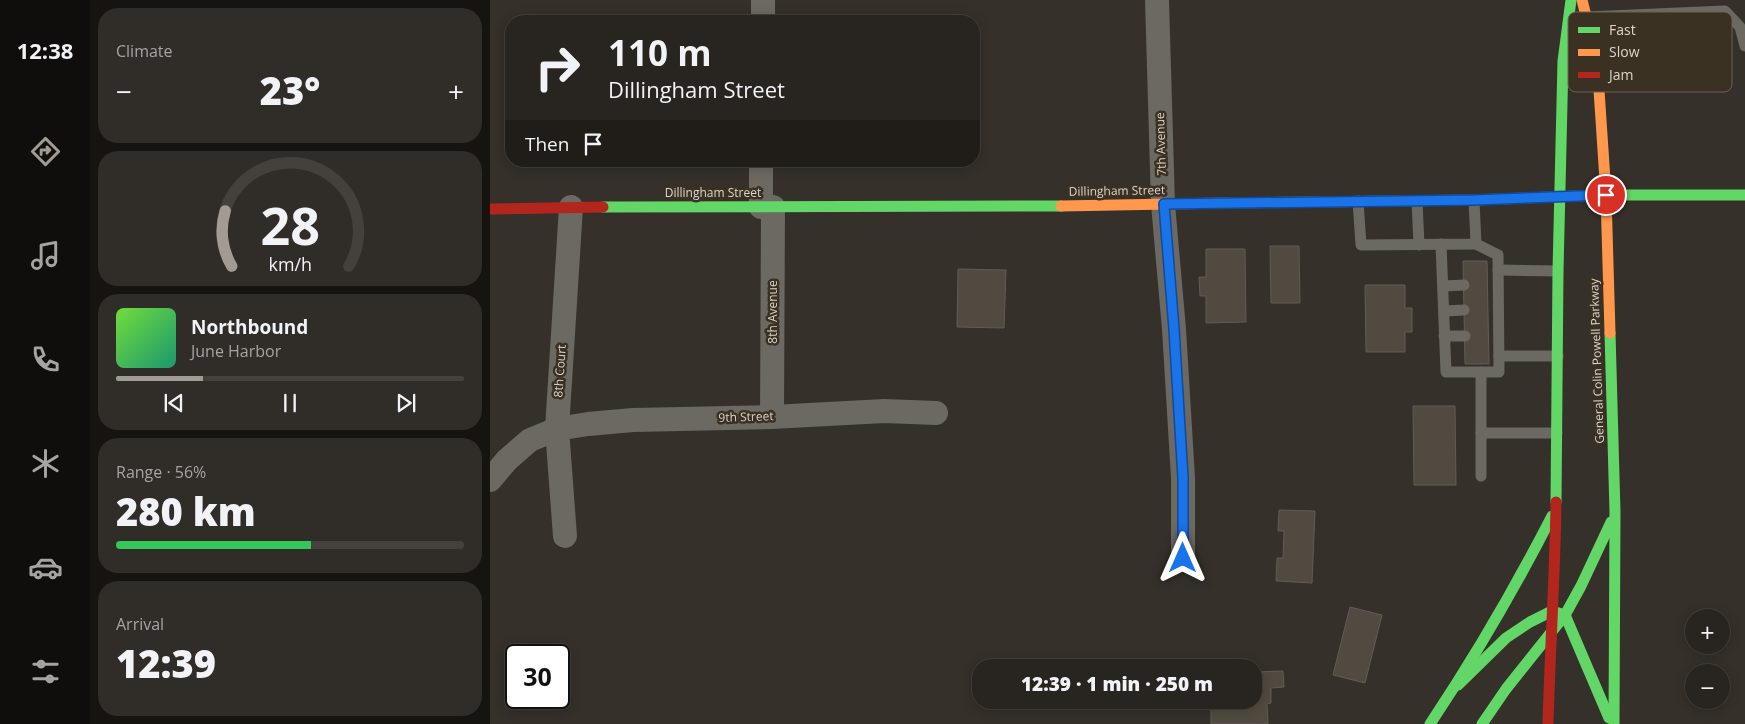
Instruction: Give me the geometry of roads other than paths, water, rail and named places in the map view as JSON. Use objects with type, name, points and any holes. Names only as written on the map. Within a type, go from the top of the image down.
[{"type":"main road","points":[[1548,724],[1554,578],[1563,61],[1568,17]]},
{"type":"main road","name":"General Colin Powell Parkway","points":[[1599,92],[1606,195],[1615,512],[1613,724]]},
{"type":"main road","name":"Dillingham Street","points":[[490,209],[570,207],[957,207],[1474,200],[1606,195],[1745,195]]},
{"type":"main road","points":[[1430,724],[1458,684],[1515,588],[1555,511]]},
{"type":"main road","points":[[1482,724],[1506,689],[1565,615],[1581,586],[1615,512]]},
{"type":"main road","points":[[1458,684],[1506,638],[1530,622],[1552,612],[1565,615]]},
{"type":"main road","points":[[1565,615],[1613,724]]},
{"type":"street","points":[[763,0],[763,15]]},
{"type":"street","name":"7th Avenue","points":[[1157,0],[1164,204],[1183,468],[1183,558]]},
{"type":"street","name":"8th Avenue","points":[[762,167],[767,207],[772,417]]},
{"type":"street","name":"8th Court","points":[[566,536],[557,429],[570,207]]},
{"type":"street","name":"9th Street","points":[[490,480],[507,460],[530,440],[557,429],[633,420],[772,417],[884,411],[936,413]]},
{"type":"lane","points":[[1732,19],[1740,27],[1745,46]]},
{"type":"lane","points":[[1474,200],[1476,244]]},
{"type":"lane","points":[[1358,201],[1361,245],[1419,245],[1441,244],[1476,244],[1498,254],[1498,270],[1493,284],[1493,309],[1494,335],[1499,356],[1499,372],[1446,372],[1441,244]]},
{"type":"lane","points":[[1417,201],[1419,245]]},
{"type":"lane","points":[[1498,270],[1558,271]]},
{"type":"lane","points":[[1443,286],[1464,285]]},
{"type":"lane","points":[[1444,310],[1464,310]]},
{"type":"lane","points":[[1444,336],[1465,336]]},
{"type":"lane","points":[[1499,356],[1558,356]]},
{"type":"lane","points":[[1480,372],[1481,476]]},
{"type":"lane","points":[[1481,433],[1557,433]]}]
